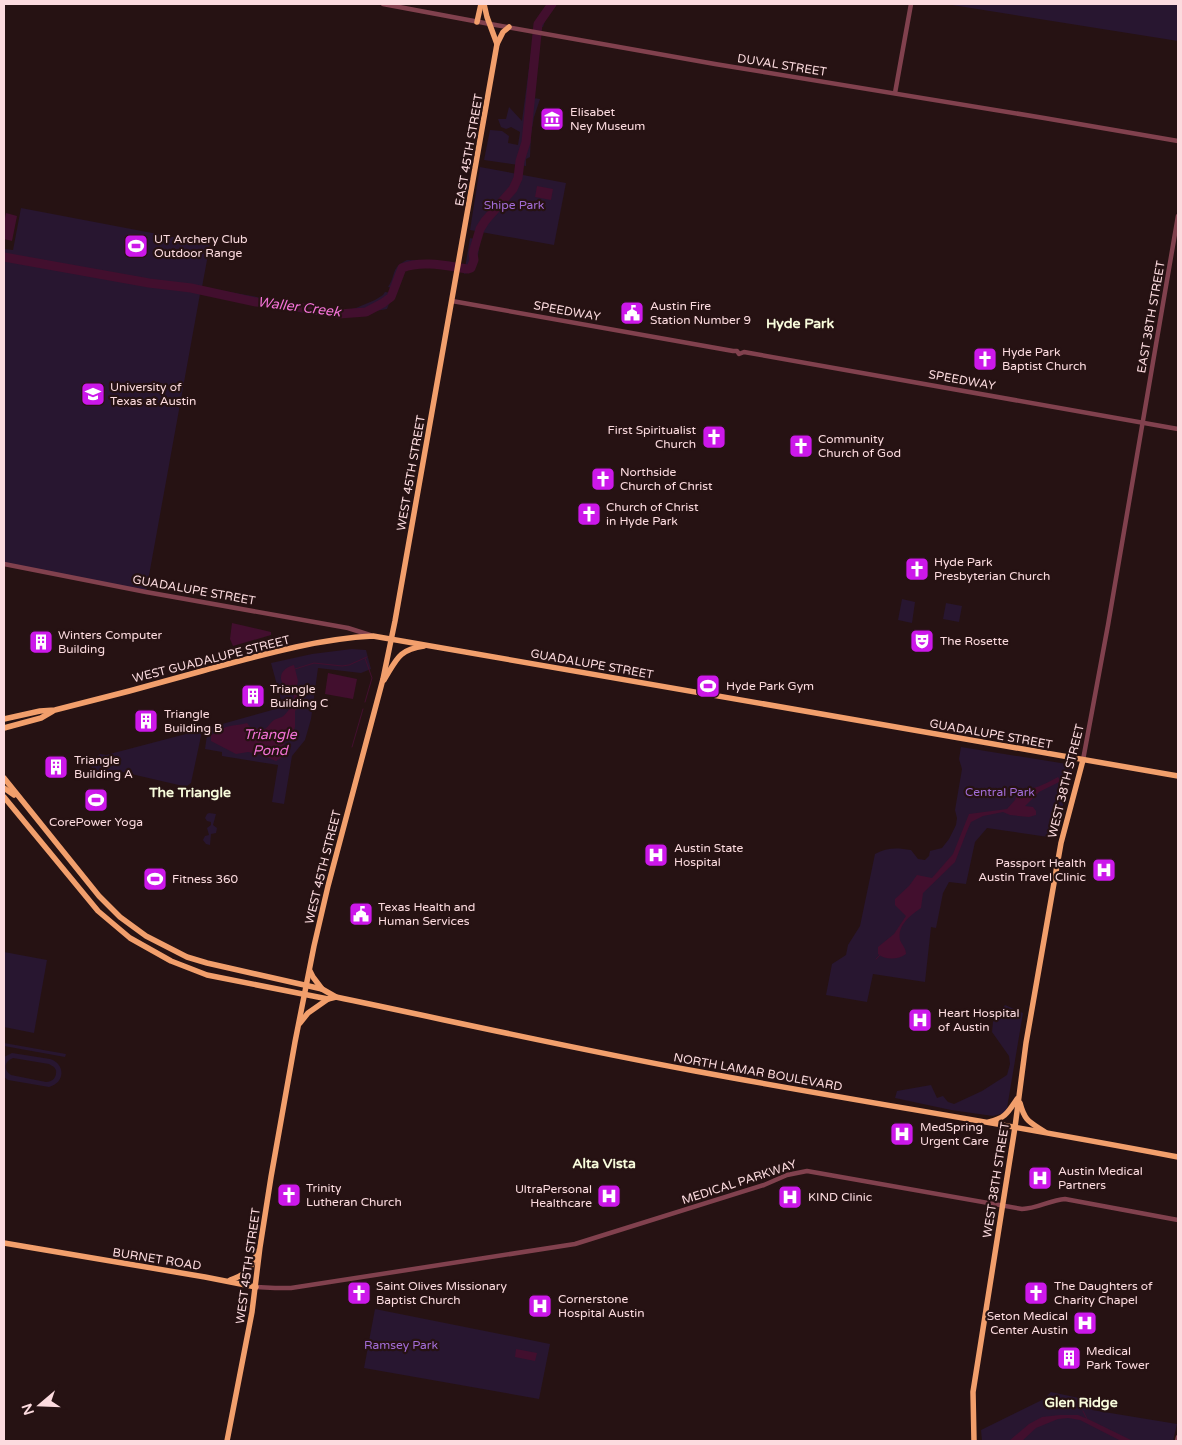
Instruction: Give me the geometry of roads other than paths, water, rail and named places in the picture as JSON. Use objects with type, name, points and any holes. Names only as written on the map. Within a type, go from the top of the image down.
[{"type":"main road","points":[[477,22],[483,4]]},
{"type":"main road","name":"EAST 45TH STREET","points":[[452,301],[497,44],[483,4]]},
{"type":"main road","points":[[497,44],[503,32],[509,28]]},
{"type":"main road","name":"WEST 45TH STREET","points":[[227,1441],[252,1312],[260,1247],[304,994],[328,886],[382,684],[392,638],[452,301]]},
{"type":"main road","name":"GUADALUPE STREET","points":[[373,636],[1178,776]]},
{"type":"main road","name":"WEST GUADALUPE STREET","points":[[4,719],[40,711],[55,710],[314,643],[373,636]]},
{"type":"main road","points":[[382,684],[401,654],[413,648],[430,645]]},
{"type":"main road","name":"WEST GUADALUPE STREET","points":[[4,728],[41,718],[55,710]]},
{"type":"main road","name":"WEST 38TH STREET","points":[[974,1441],[973,1392],[1015,1127],[1026,1043],[1058,857],[1084,760]]},
{"type":"main road","name":"NORTH LAMAR BOULEVARD","points":[[4,778],[86,881],[115,912],[146,936],[187,956],[224,968],[322,989],[336,997],[696,1072],[987,1122],[1178,1158]]},
{"type":"main road","points":[[4,788],[25,805]]},
{"type":"main road","name":"NORTH LAMAR BOULEVARD","points":[[4,797],[86,898],[107,920],[130,938],[171,961],[207,974],[328,999],[336,997]]},
{"type":"main road","points":[[107,920],[115,912]]},
{"type":"main road","points":[[171,961],[187,956]]},
{"type":"main road","points":[[309,969],[312,977],[322,989]]},
{"type":"main road","points":[[298,1025],[308,1013],[328,999]]},
{"type":"main road","points":[[987,1122],[1006,1116],[1019,1096]]},
{"type":"main road","points":[[1019,1096],[1022,1112],[1026,1119],[1047,1133]]},
{"type":"main road","name":"BURNET ROAD","points":[[4,1243],[256,1287]]},
{"type":"main road","points":[[228,1281],[248,1270],[260,1247]]},
{"type":"street","name":"DUVAL STREET","points":[[383,4],[715,64],[1178,141]]},
{"type":"street","points":[[895,94],[911,4]]},
{"type":"street","name":"EAST 38TH STREET","points":[[1143,422],[1178,216]]},
{"type":"street","name":"SPEEDWAY","points":[[452,301],[1178,429]]},
{"type":"street","name":"WEST 38TH STREET","points":[[1084,760],[1143,422]]},
{"type":"street","name":"GUADALUPE STREET","points":[[4,564],[146,592],[348,628],[373,636]]},
{"type":"street","name":"MEDICAL PARKWAY","points":[[307,1285],[575,1244],[764,1185],[787,1175],[807,1171],[1022,1210],[1065,1199],[1178,1220]]},
{"type":"street","name":"BURNET ROAD","points":[[256,1287],[283,1288],[307,1285]]},
{"type":"water","points":[[537,186],[553,189],[551,200],[535,197]]},
{"type":"water","points":[[6,213],[17,216],[12,241],[4,239]]},
{"type":"water","points":[[232,623],[271,632],[271,635],[233,646],[230,639]]},
{"type":"water","name":"Triangle Pond","points":[[294,665],[298,681],[296,690],[301,704],[295,711],[295,727],[293,733],[286,740],[281,752],[281,758],[276,761],[248,752],[236,754],[211,741],[211,735],[226,727],[247,723],[251,728],[265,729],[274,720],[282,717],[290,707],[294,695],[292,687],[283,684],[281,681],[281,675],[285,670]]},
{"type":"water","points":[[328,673],[357,679],[353,699],[325,694]]},
{"type":"water","points":[[1058,777],[1061,781],[1039,792],[1025,806],[1033,807],[1036,815],[1029,817],[1010,815],[1003,812],[983,816],[971,822],[955,862],[923,893],[921,908],[909,917],[903,925],[900,940],[906,954],[892,958],[878,954],[878,947],[894,934],[906,916],[895,905],[895,899],[909,886],[917,875],[932,878],[953,854],[969,814],[1007,809],[1015,800],[1019,788],[1034,788]]},
{"type":"water","points":[[516,1349],[537,1353],[535,1361],[515,1357]]},
{"type":"water","points":[[1078,1415],[1133,1441],[1121,1441],[1080,1420],[1068,1418],[1058,1419],[1036,1428],[1022,1441],[1009,1441],[1029,1424],[1042,1417]]},
{"type":"waterway","name":"Waller Creek","points":[[4,257],[149,283],[191,288],[256,302],[339,314],[366,312],[383,303],[391,297],[402,268],[418,264],[471,268],[480,229],[513,189],[518,178],[520,161],[526,142],[538,24],[552,4]]},
{"type":"waterway","points":[[295,669],[314,663],[349,665],[367,657]]},
{"type":"waterway","points":[[365,658],[372,678],[365,702]]},
{"type":"waterway","points":[[352,747],[363,709]]},
{"type":"waterway","points":[[876,959],[880,955]]},
{"type":"waterway","points":[[1083,1411],[1087,1419]]},
{"type":"place","name":"Elisabet Ney Museum","points":[[552,119]]},
{"type":"place","name":"UT Archery Club Outdoor Range","points":[[136,246]]},
{"type":"place","name":"Austin Fire Station Number 9","points":[[632,313]]},
{"type":"place","name":"Hyde Park Baptist Church","points":[[985,359]]},
{"type":"place","name":"University of Texas at Austin","points":[[93,394]]},
{"type":"place","name":"First Spiritualist Church","points":[[714,437]]},
{"type":"place","name":"Community Church of God","points":[[801,446]]},
{"type":"place","name":"Northside Church of Christ","points":[[603,479]]},
{"type":"place","name":"Church of Christ in Hyde Park","points":[[589,514]]},
{"type":"place","name":"Hyde Park Presbyterian Church","points":[[917,569]]},
{"type":"place","name":"The Rosette","points":[[922,641]]},
{"type":"place","name":"Winters Computer Building","points":[[41,642]]},
{"type":"place","name":"Hyde Park Gym","points":[[708,686]]},
{"type":"place","name":"Triangle Building C","points":[[253,696]]},
{"type":"place","name":"Triangle Building B","points":[[146,721]]},
{"type":"place","name":"Triangle Building A","points":[[56,767]]},
{"type":"place","name":"CorePower Yoga","points":[[96,800]]},
{"type":"place","name":"Austin State Hospital","points":[[656,855]]},
{"type":"place","name":"Passport Health Austin Travel Clinic","points":[[1104,870]]},
{"type":"place","name":"Fitness 360","points":[[155,879]]},
{"type":"place","name":"Texas Health and Human Services","points":[[361,914]]},
{"type":"place","name":"Heart Hospital of Austin","points":[[920,1020]]},
{"type":"place","name":"MedSpring Urgent Care","points":[[902,1134]]},
{"type":"place","name":"Austin Medical Partners","points":[[1040,1178]]},
{"type":"place","name":"Trinity Lutheran Church","points":[[289,1195]]},
{"type":"place","name":"UltraPersonal Healthcare","points":[[609,1196]]},
{"type":"place","name":"KIND Clinic","points":[[790,1197]]},
{"type":"place","name":"Saint Olives Missionary Baptist Church","points":[[359,1293]]},
{"type":"place","name":"The Daughters of Charity Chapel","points":[[1036,1293]]},
{"type":"place","name":"Cornerstone Hospital Austin","points":[[540,1306]]},
{"type":"place","name":"Seton Medical Center Austin","points":[[1085,1323]]},
{"type":"place","name":"Medical Park Tower","points":[[1069,1358]]},
{"type":"district","name":"Hyde Park","points":[[800,323]]},
{"type":"district","name":"The Triangle","points":[[190,792]]},
{"type":"district","name":"Alta Vista","points":[[604,1163]]},
{"type":"district","name":"Glen Ridge","points":[[1081,1402]]},
{"type":"park label","name":"Shipe Park","points":[[514,205]]},
{"type":"park label","name":"Central Park","points":[[1000,792]]},
{"type":"park label","name":"Ramsey Park","points":[[401,1345]]}]
